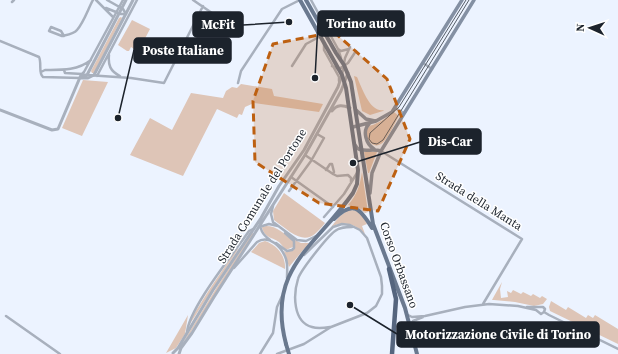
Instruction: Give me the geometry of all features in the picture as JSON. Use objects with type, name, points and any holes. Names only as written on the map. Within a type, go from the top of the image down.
[{"type":"highway","points":[[389,269],[396,299],[392,354]]},
{"type":"main road","name":"Corso Orbassano","points":[[300,0],[323,35],[341,58],[352,82],[369,204],[375,233],[400,294],[416,354]]},
{"type":"main road","name":"Corso Orbassano","points":[[289,354],[281,319],[283,294],[287,279],[294,265],[353,193],[357,184],[358,170],[353,127],[345,83],[324,41],[322,24],[306,0]]},
{"type":"main road","points":[[353,127],[384,118],[395,108],[462,0]]},
{"type":"main road","points":[[369,204],[372,173],[381,151],[474,0]]},
{"type":"main road","points":[[356,110],[366,119],[376,121]]},
{"type":"main road","points":[[369,123],[365,128],[366,138],[370,146],[374,149]]},
{"type":"main road","points":[[355,144],[358,150],[374,149],[381,151]]},
{"type":"main road","points":[[308,247],[340,214],[350,208],[357,209],[364,214],[375,233]]},
{"type":"street","points":[[64,36],[61,30],[51,27],[49,31],[64,36],[76,31],[93,0]]},
{"type":"street","points":[[96,0],[113,17]]},
{"type":"street","points":[[107,0],[120,7],[126,14]]},
{"type":"street","points":[[87,74],[122,0]]},
{"type":"street","points":[[120,7],[126,0]]},
{"type":"street","points":[[96,75],[133,0]]},
{"type":"street","points":[[0,41],[38,57],[41,60],[43,71],[42,77],[88,78],[96,75],[138,0]]},
{"type":"street","points":[[193,0],[212,12]]},
{"type":"street","name":"Corso Orbassano","points":[[238,83],[241,71],[282,9],[300,0]]},
{"type":"street","name":"Corso Orbassano","points":[[311,0],[322,24],[338,49],[341,58]]},
{"type":"street","points":[[64,70],[65,73],[122,77],[164,83],[203,6]]},
{"type":"street","points":[[104,8],[117,13],[126,14]]},
{"type":"street","points":[[0,110],[56,130],[59,128],[82,74],[113,17],[117,13]]},
{"type":"street","points":[[292,66],[306,44],[323,35]]},
{"type":"street","name":"Corso Orbassano","points":[[324,41],[324,50],[339,77],[339,86]]},
{"type":"street","name":"Strada Comunale del Portone","points":[[175,354],[213,290],[261,218],[279,186],[304,150],[339,86],[345,58],[350,48],[342,51],[338,49]]},
{"type":"street","name":"Strada Comunale del Portone","points":[[344,65],[348,63],[356,51]]},
{"type":"street","points":[[109,52],[110,69],[122,77]]},
{"type":"street","points":[[43,71],[75,69],[92,58]]},
{"type":"street","points":[[423,63],[432,68]]},
{"type":"street","points":[[332,66],[339,69],[344,65]]},
{"type":"street","points":[[43,71],[48,73],[46,77]]},
{"type":"street","name":"Strada Comunale del Portone","points":[[175,354],[192,333],[305,155],[345,83],[348,73]]},
{"type":"street","points":[[339,86],[345,83],[353,95]]},
{"type":"street","points":[[328,115],[338,106],[350,108]]},
{"type":"street","points":[[395,108],[404,114]]},
{"type":"street","name":"Strada Comunale del Portone","points":[[289,191],[312,159],[324,138],[317,134]]},
{"type":"street","name":"Strada della Manta","points":[[381,151],[522,239],[483,304]]},
{"type":"street","name":"Strada Comunale del Portone","points":[[305,155],[332,174],[337,176],[348,175],[351,178],[351,183]]},
{"type":"street","name":"Strada Comunale del Portone","points":[[326,170],[330,164],[332,164],[334,172],[332,174]]},
{"type":"street","points":[[324,217],[344,194],[358,170]]},
{"type":"street","name":"Strada Comunale del Portone","points":[[290,177],[333,207]]},
{"type":"street","points":[[276,200],[271,216],[273,222],[278,226]]},
{"type":"street","points":[[260,226],[261,218]]},
{"type":"street","points":[[254,229],[269,224],[278,226]]},
{"type":"street","points":[[277,354],[304,344],[331,327],[371,311],[376,306],[382,294],[381,277],[367,238],[360,230],[346,224],[333,227],[294,265]]},
{"type":"street","name":"Corso Orbassano","points":[[260,226],[261,232],[270,240],[287,251],[292,250],[294,248],[294,241],[278,226]]},
{"type":"street","points":[[331,327],[314,328],[305,324],[300,318],[296,302],[298,279],[304,268],[332,233],[343,227],[355,227]]},
{"type":"street","name":"Strada Comunale del Portone","points":[[187,333],[189,322],[207,290],[249,231],[254,229]]},
{"type":"street","name":"Corso Orbassano","points":[[283,230],[300,240],[309,240],[318,234]]},
{"type":"street","points":[[232,270],[257,242],[262,239],[270,240]]},
{"type":"street","name":"Corso Orbassano","points":[[274,242],[285,256],[287,264],[287,279]]},
{"type":"street","points":[[260,354],[273,333],[277,307],[283,294]]},
{"type":"street","points":[[406,314],[412,317],[425,316],[483,304],[506,304],[538,309],[544,307],[544,312]]},
{"type":"street","points":[[538,309],[540,314],[544,312],[618,349]]},
{"type":"street","points":[[6,316],[60,354]]},
{"type":"street","points":[[409,326],[413,321],[425,316]]},
{"type":"highlighted area","points":[[334,32],[387,79],[410,139],[378,211],[319,203],[255,162],[253,101],[273,44]]},
{"type":"shaded area","points":[[119,18],[122,18],[94,73],[92,73],[91,71]]},
{"type":"shaded area","points":[[132,20],[150,29],[138,52],[131,47],[129,51],[127,51],[118,45]]},
{"type":"shaded area","points":[[354,76],[357,77],[367,99],[371,104],[375,108],[384,110],[383,111],[370,115],[362,111]]},
{"type":"shaded area","points":[[83,80],[108,82],[82,136],[62,128]]},
{"type":"shaded area","points":[[241,84],[272,89],[274,96],[323,104],[319,112],[254,103],[245,107],[242,115],[239,114],[237,118],[217,109],[183,176],[130,155],[150,118],[172,130],[191,93],[223,98],[226,91],[232,87],[237,88]]},
{"type":"shaded area","points":[[394,112],[399,116],[386,139],[381,144],[374,145],[371,143],[367,138],[368,127]]},
{"type":"shaded area","points":[[364,152],[377,152],[369,173],[368,173]]},
{"type":"shaded area","points":[[362,172],[368,212],[365,213],[358,208],[348,205],[358,190]]},
{"type":"shaded area","points":[[284,193],[325,223],[314,235],[306,238],[301,237],[290,232],[274,220],[273,211]]},
{"type":"shaded area","points":[[348,210],[358,212],[362,215],[367,224],[362,226],[365,234],[349,224],[340,224],[331,227],[339,217]]},
{"type":"shaded area","points":[[262,227],[274,227],[284,233],[293,241],[293,247],[286,250],[279,242],[266,235]]},
{"type":"shaded area","points":[[252,233],[254,234],[182,344],[217,287]]},
{"type":"shaded area","points":[[295,240],[301,243],[309,243],[289,267],[284,251],[287,252],[295,248]]},
{"type":"shaded area","points":[[265,241],[273,245],[280,252],[284,260],[285,269],[251,252],[259,243]]},
{"type":"shaded area","points":[[239,248],[188,327],[189,322],[209,290],[236,250]]},
{"type":"shaded area","points":[[502,282],[500,289],[501,298],[508,297],[507,291],[511,293],[513,290],[521,294],[523,292],[531,296],[533,294],[540,298],[542,296],[547,299],[543,304],[534,306],[515,302],[492,300]]},
{"type":"shaded area","points":[[551,301],[566,310],[568,307],[586,318],[588,315],[593,318],[595,315],[618,329],[618,344],[550,311],[549,307]]},
{"type":"shaded area","points":[[188,315],[185,334],[176,348],[166,353]]},
{"type":"tram line","points":[[466,0],[399,107],[370,133],[369,139],[372,143],[377,144],[383,140],[469,0]]},
{"type":"place","name":"McFit","points":[[289,22]]},
{"type":"place","name":"Torino auto","points":[[315,78]]},
{"type":"place","name":"Poste Italiane","points":[[118,118]]},
{"type":"place","name":"Dis-Car","points":[[353,163]]},
{"type":"place","name":"Motorizzazione Civile di Torino","points":[[350,305]]}]
